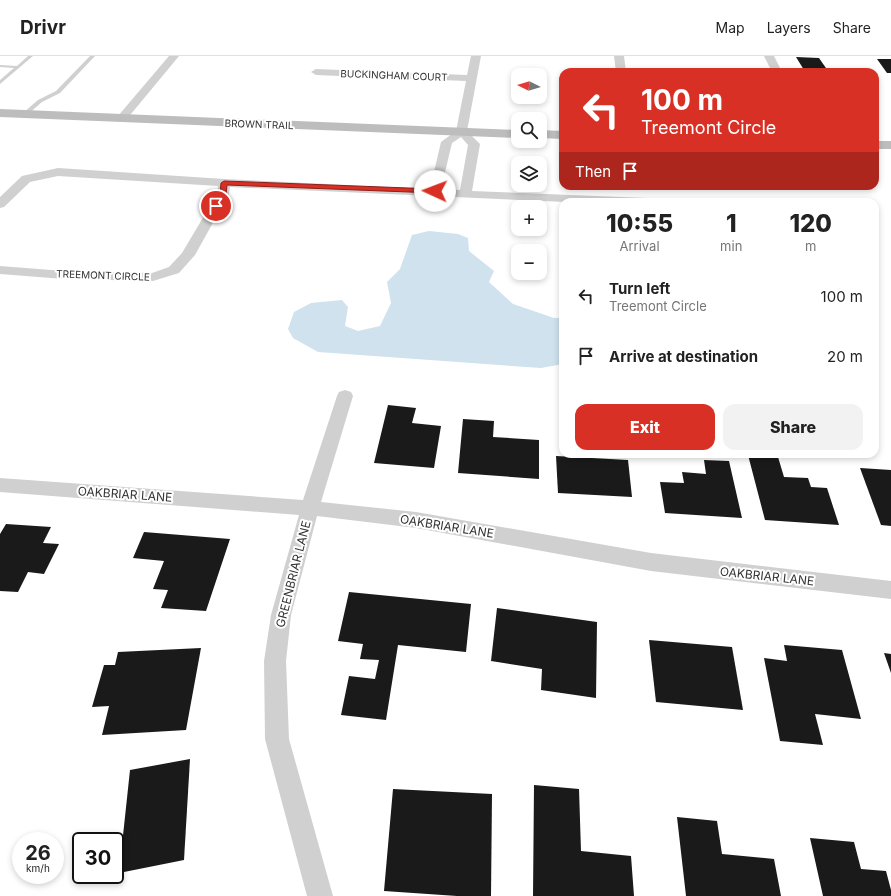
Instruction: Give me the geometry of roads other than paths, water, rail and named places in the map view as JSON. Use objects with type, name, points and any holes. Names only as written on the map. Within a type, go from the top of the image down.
[{"type":"street","points":[[122,118],[174,56]]},
{"type":"street","points":[[435,191],[447,142],[461,132],[476,56]]},
{"type":"street","points":[[619,56],[621,68]]},
{"type":"street","points":[[769,56],[775,68]]},
{"type":"street","name":"BUCKINGHAM COURT","points":[[316,72],[472,78]]},
{"type":"street","name":"BROWN TRAIL","points":[[0,112],[511,134]]},
{"type":"street","points":[[461,132],[474,144],[466,193]]},
{"type":"street","points":[[547,134],[559,134]]},
{"type":"street","points":[[879,145],[891,145]]},
{"type":"street","points":[[0,204],[26,179],[58,172],[224,183],[435,191],[567,198]]},
{"type":"street","name":"TREEMONT CIRCLE","points":[[0,270],[153,277],[174,270],[188,255],[223,194],[224,183]]},
{"type":"street","name":"GREENBRIAR LANE","points":[[320,896],[277,739],[275,661],[281,615],[310,508],[345,396]]},
{"type":"street","name":"OAKBRIAR LANE","points":[[0,485],[310,508],[416,520],[650,562],[891,590]]},
{"type":"lane","points":[[0,82],[31,56]]},
{"type":"lane","points":[[25,114],[40,101],[58,92],[94,56]]},
{"type":"lane","points":[[0,66],[18,67]]},
{"type":"water","points":[[429,231],[458,234],[468,238],[469,251],[494,271],[489,282],[513,304],[554,318],[559,318],[559,365],[541,368],[318,352],[293,338],[288,329],[294,312],[311,303],[342,300],[348,307],[345,326],[358,331],[380,326],[391,303],[387,282],[400,269],[412,235]]}]
